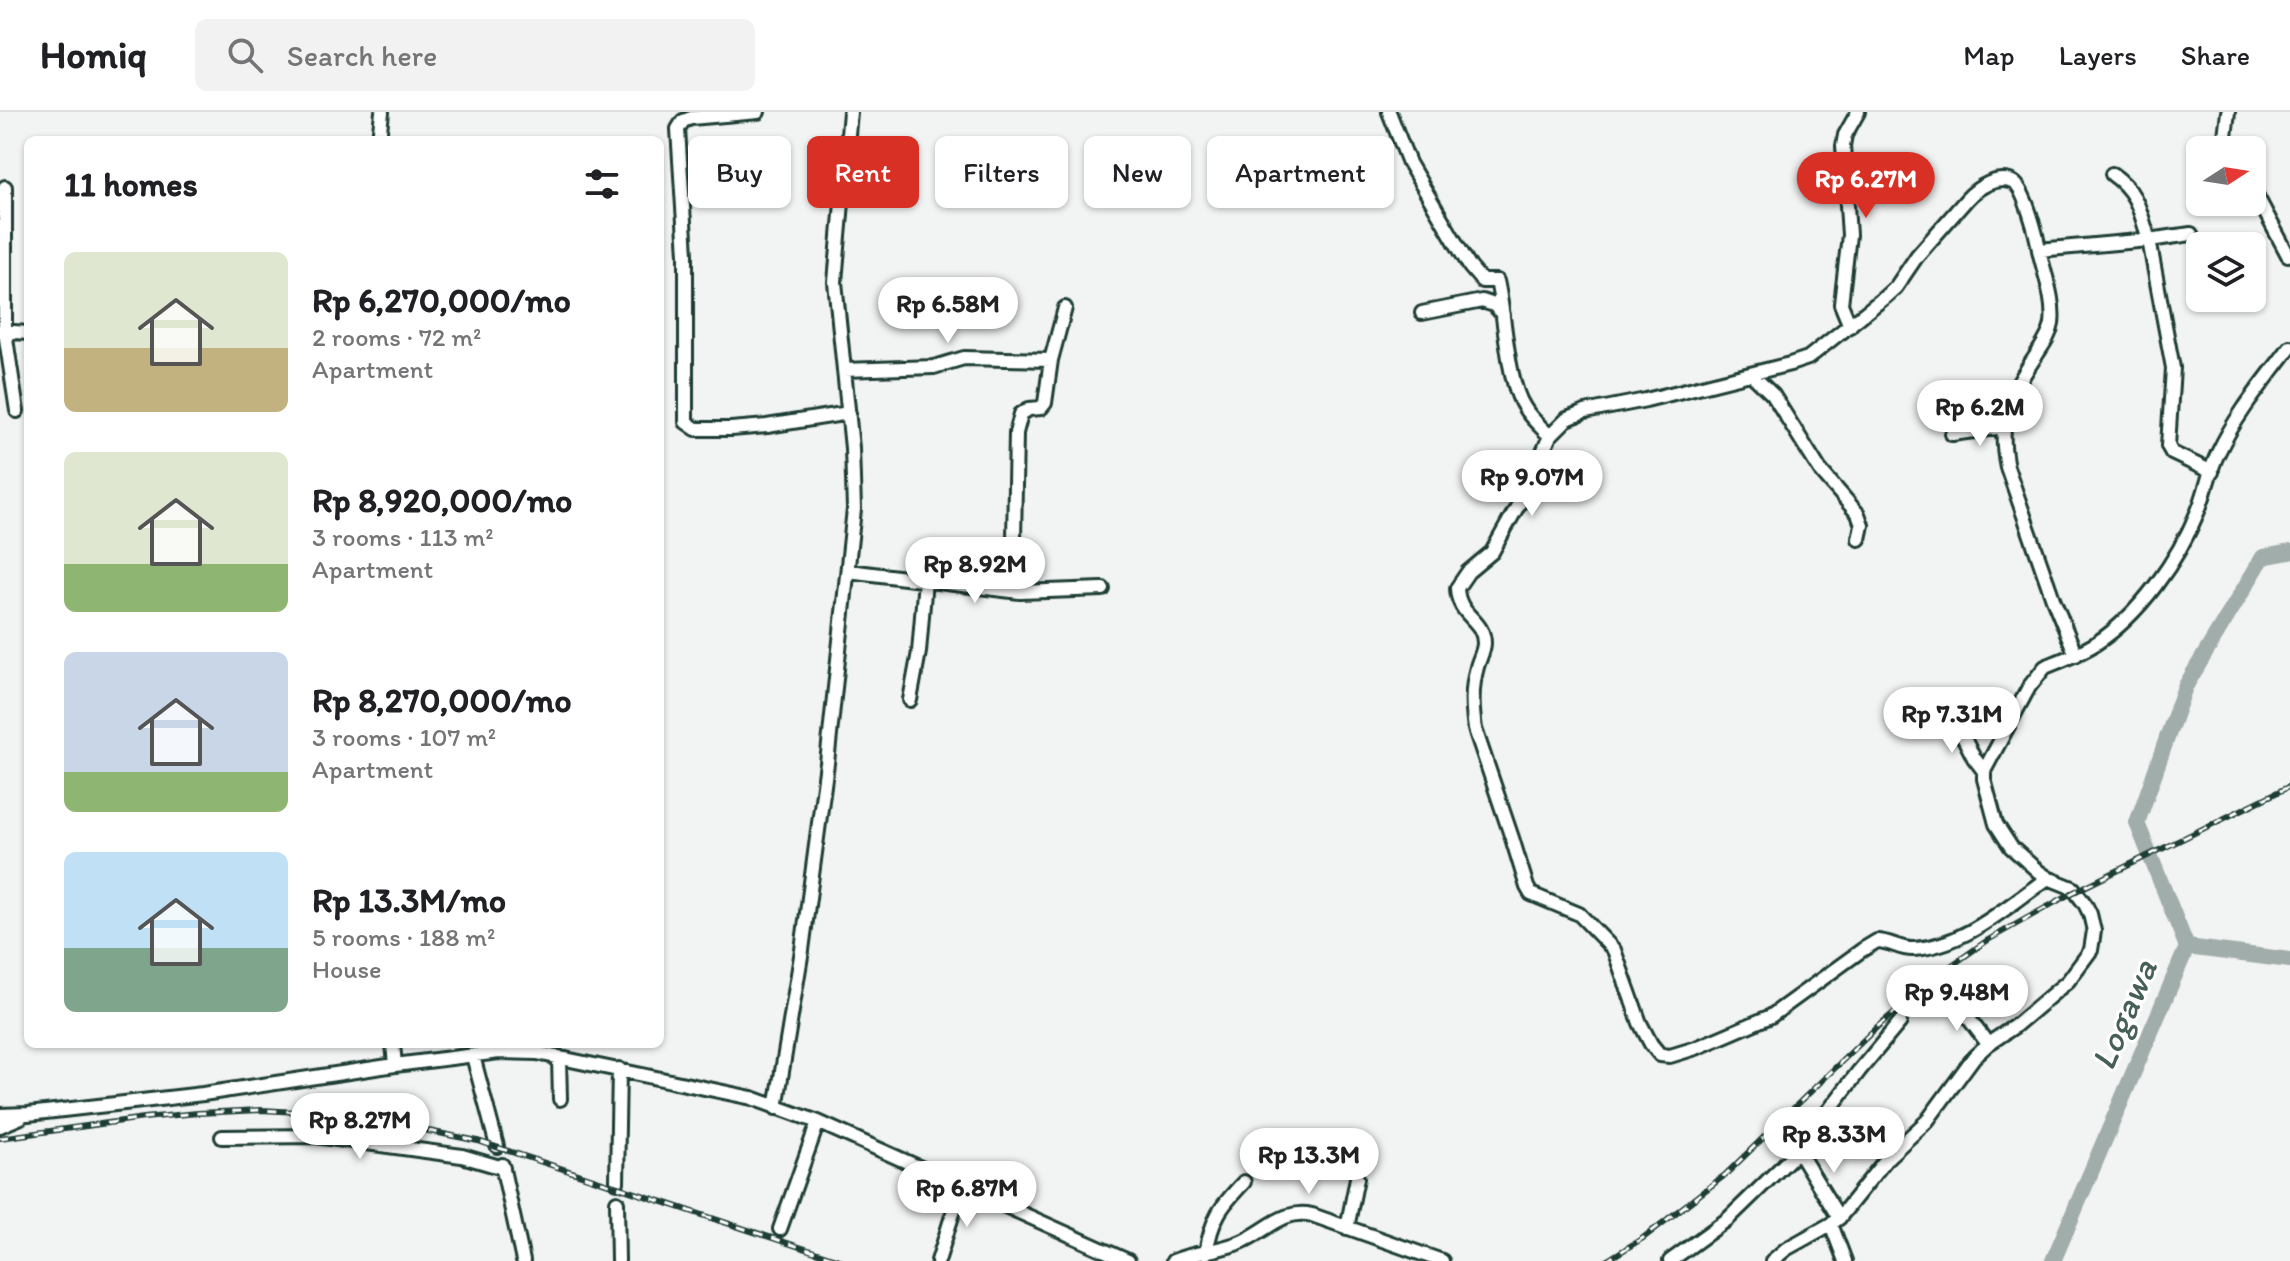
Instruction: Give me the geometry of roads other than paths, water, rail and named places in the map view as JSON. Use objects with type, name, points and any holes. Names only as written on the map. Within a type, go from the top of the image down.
[{"type":"street","points":[[379,136],[382,112]]},
{"type":"street","points":[[758,112],[691,118],[683,121],[678,129],[686,254],[686,422],[696,429],[731,429],[849,413]]},
{"type":"street","points":[[776,1108],[802,950],[827,763],[855,498],[835,282],[850,112]]},
{"type":"street","points":[[1389,112],[1409,163],[1470,267],[1482,281],[1497,281],[1513,377],[1520,400],[1550,436]]},
{"type":"street","points":[[1850,326],[1841,304],[1849,235],[1843,146],[1845,135],[1858,112]]},
{"type":"street","points":[[2226,136],[2228,112]]},
{"type":"street","points":[[2112,174],[2133,193],[2149,240],[2173,368],[2168,446],[2172,453],[2208,471]]},
{"type":"street","points":[[2048,878],[1950,942],[1911,949],[1877,941],[1771,1016],[1666,1057],[1657,1052],[1640,1023],[1614,950],[1579,914],[1528,890],[1475,729],[1472,688],[1484,640],[1479,626],[1460,606],[1457,588],[1468,572],[1492,552],[1526,491],[1550,436],[1561,423],[1576,415],[1808,358],[1896,287],[1917,256],[1974,192],[1989,183],[2008,182],[2018,187],[2035,231],[2051,303],[2051,329],[2013,389],[2003,427],[2003,449],[2073,649]]},
{"type":"street","points":[[5,187],[3,331],[17,411]]},
{"type":"street","points":[[2266,213],[2288,255]]},
{"type":"street","points":[[2039,250],[2186,235]]},
{"type":"street","points":[[1422,313],[1482,301],[1494,305],[1503,315]]},
{"type":"street","points":[[1013,591],[1016,433],[1021,414],[1029,409],[1041,408],[1045,403],[1051,360],[1065,308]]},
{"type":"street","points":[[3,331],[24,333]]},
{"type":"street","points":[[1984,771],[2034,678],[2073,649],[2110,633],[2163,578],[2197,513],[2208,471],[2240,412],[2290,347]]},
{"type":"street","points":[[844,370],[934,367],[972,357],[1051,360]]},
{"type":"street","points":[[1751,374],[1773,395],[1820,470],[1858,514],[1863,531],[1859,539]]},
{"type":"street","points":[[1952,434],[2003,427]]},
{"type":"street","points":[[848,571],[1013,591],[1103,589]]},
{"type":"street","points":[[910,700],[919,652],[925,580]]},
{"type":"street","points":[[1772,1261],[1786,1249],[1835,1221],[1888,1157],[1927,1121],[1965,1068],[1988,1044],[2015,1026],[2068,981],[2091,950],[2094,931],[2085,904],[2073,888],[2048,878],[2017,853],[2002,835],[1987,796],[1984,771],[1954,719]]},
{"type":"street","points":[[1954,999],[1988,1044]]},
{"type":"street","points":[[1670,1261],[1728,1219],[1798,1151],[1900,1022]]},
{"type":"street","points":[[393,1048],[395,1065]]},
{"type":"street","points":[[0,1115],[203,1094],[499,1052],[531,1052],[752,1098],[818,1122],[1128,1261]]},
{"type":"street","points":[[473,1056],[497,1146]]},
{"type":"street","points":[[559,1057],[560,1099]]},
{"type":"street","points":[[617,1182],[619,1069]]},
{"type":"street","points":[[0,1126],[28,1114]]},
{"type":"street","points":[[780,1229],[818,1122]]},
{"type":"street","points":[[222,1137],[315,1136],[462,1156],[502,1166],[523,1261]]},
{"type":"street","points":[[1798,1151],[1835,1221],[1845,1261]]},
{"type":"street","points":[[1347,1228],[1357,1178]]},
{"type":"street","points":[[1206,1253],[1211,1224],[1244,1182]]},
{"type":"street","points":[[938,1261],[961,1187]]},
{"type":"street","points":[[617,1202],[618,1261]]},
{"type":"street","points":[[1173,1261],[1240,1243],[1292,1214],[1305,1214],[1442,1261]]},
{"type":"waterway","name":"Logawa","points":[[2053,1261],[2187,947],[2137,823],[2185,687],[2263,557],[2290,552]]},
{"type":"waterway","points":[[2187,947],[2290,960]]},
{"type":"railway","points":[[1606,1261],[1643,1238],[1725,1175],[1877,1027],[1938,975],[1988,940],[2070,894],[2290,786]]},
{"type":"railway","points":[[0,1138],[198,1113],[261,1110],[335,1114],[478,1141],[842,1261]]}]
